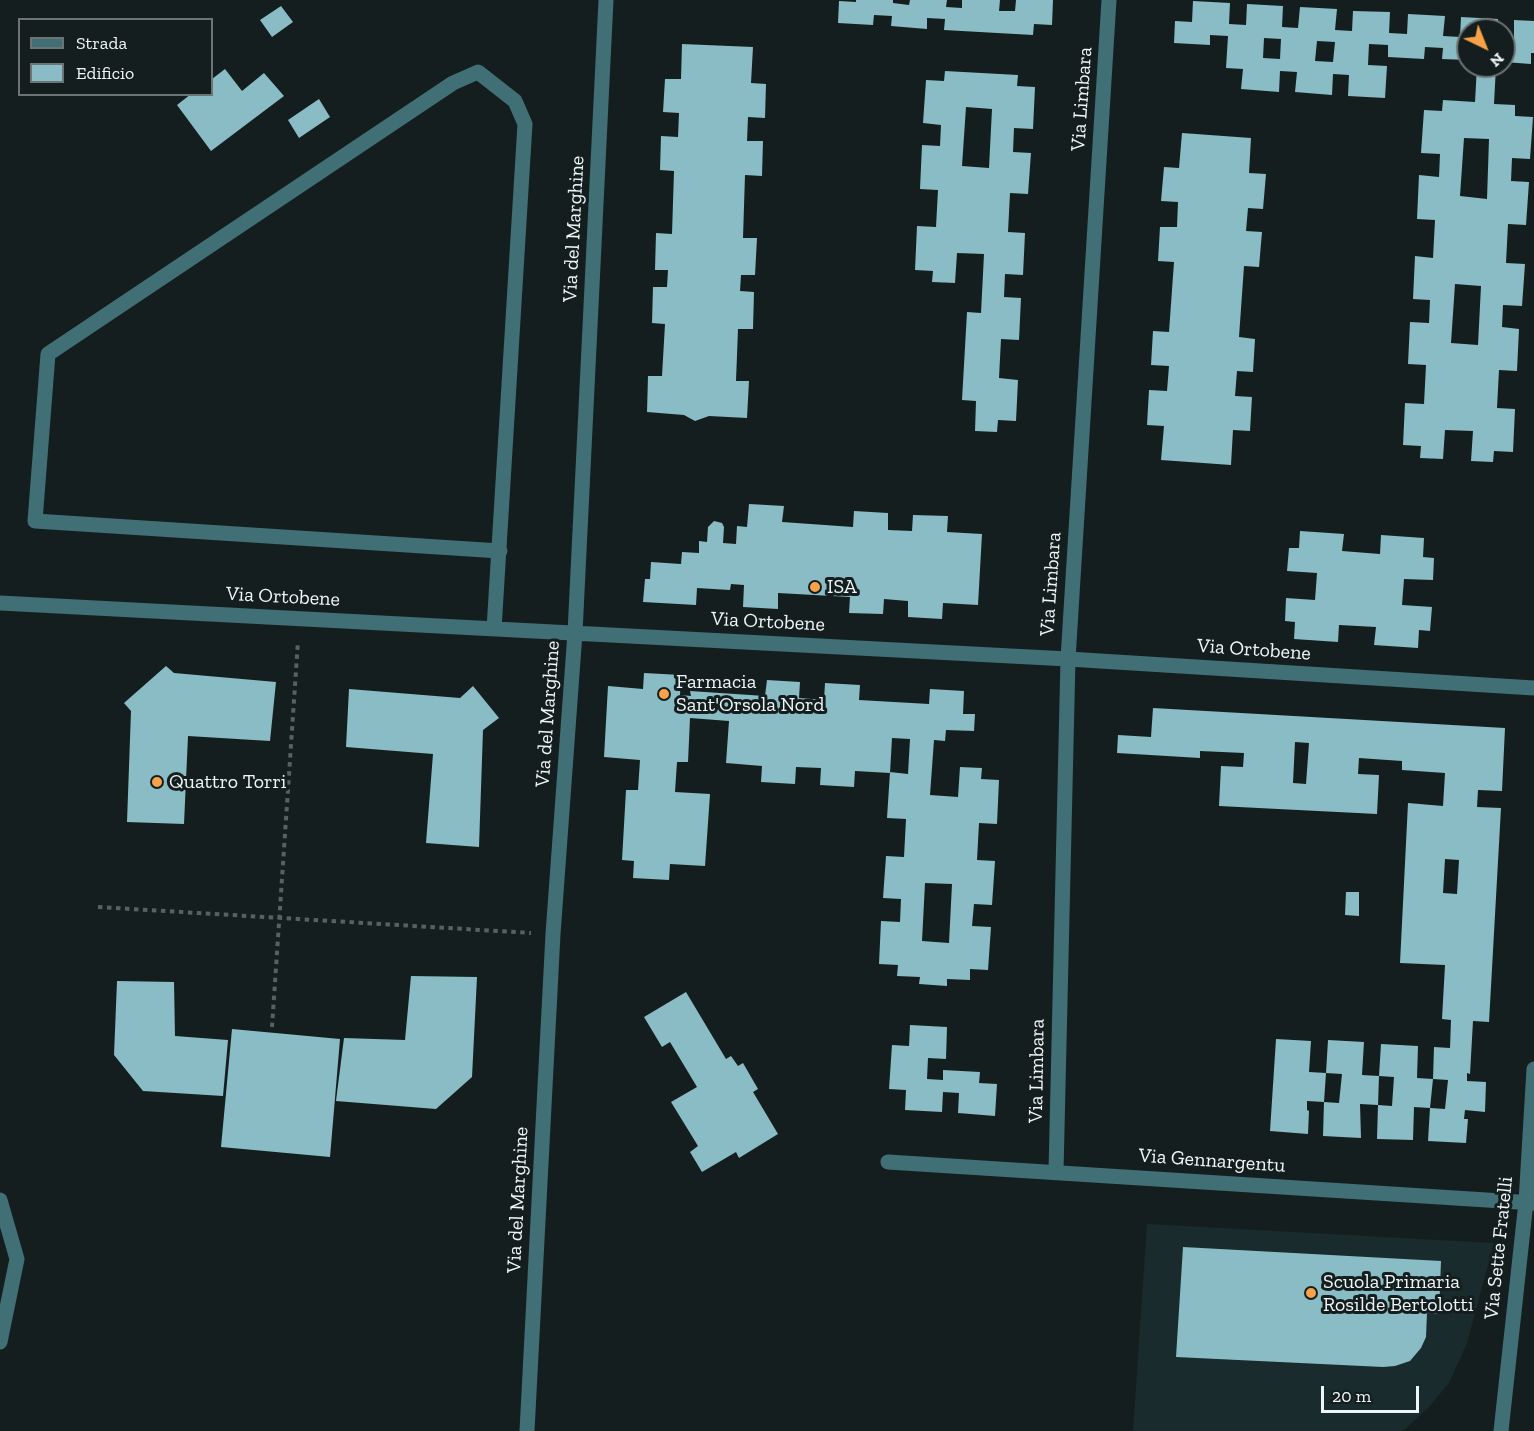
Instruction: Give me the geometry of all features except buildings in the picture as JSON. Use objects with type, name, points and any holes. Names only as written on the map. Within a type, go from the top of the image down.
[{"type":"street","name":"Via del Marghine","points":[[527,1431],[553,934],[575,633],[606,0]]},
{"type":"street","name":"Via Limbara","points":[[1056,1172],[1068,659],[1109,0]]},
{"type":"street","points":[[495,629],[500,550],[508,394],[525,124],[515,100],[478,72],[453,83],[48,354],[35,521],[500,550]]},
{"type":"street","name":"Via Ortobene","points":[[0,603],[1068,659],[1534,688]]},
{"type":"street","name":"Via Sette Fratelli","points":[[1501,1431],[1530,1203],[1534,1069]]},
{"type":"street","name":"Via Gennargentu","points":[[888,1162],[1530,1203]]},
{"type":"street","points":[[0,1200],[18,1259],[0,1342]]},
{"type":"path","points":[[272,1027],[300,619]]},
{"type":"path","points":[[98,907],[553,934]]},
{"type":"shaded area","name":"Scuola Primaria Rosilde Bertolotti","points":[[1147,1224],[1494,1243],[1467,1343],[1449,1383],[1429,1407],[1405,1429],[1401,1431],[1133,1431]]},
{"type":"place","name":"ISA","points":[[815,587]]},
{"type":"place","name":"Farmacia Sant'Orsola Nord","points":[[664,694]]},
{"type":"place","name":"Quattro Torri","points":[[157,782]]},
{"type":"place","name":"Scuola Primaria Rosilde Bertolotti","points":[[1311,1293]]}]
